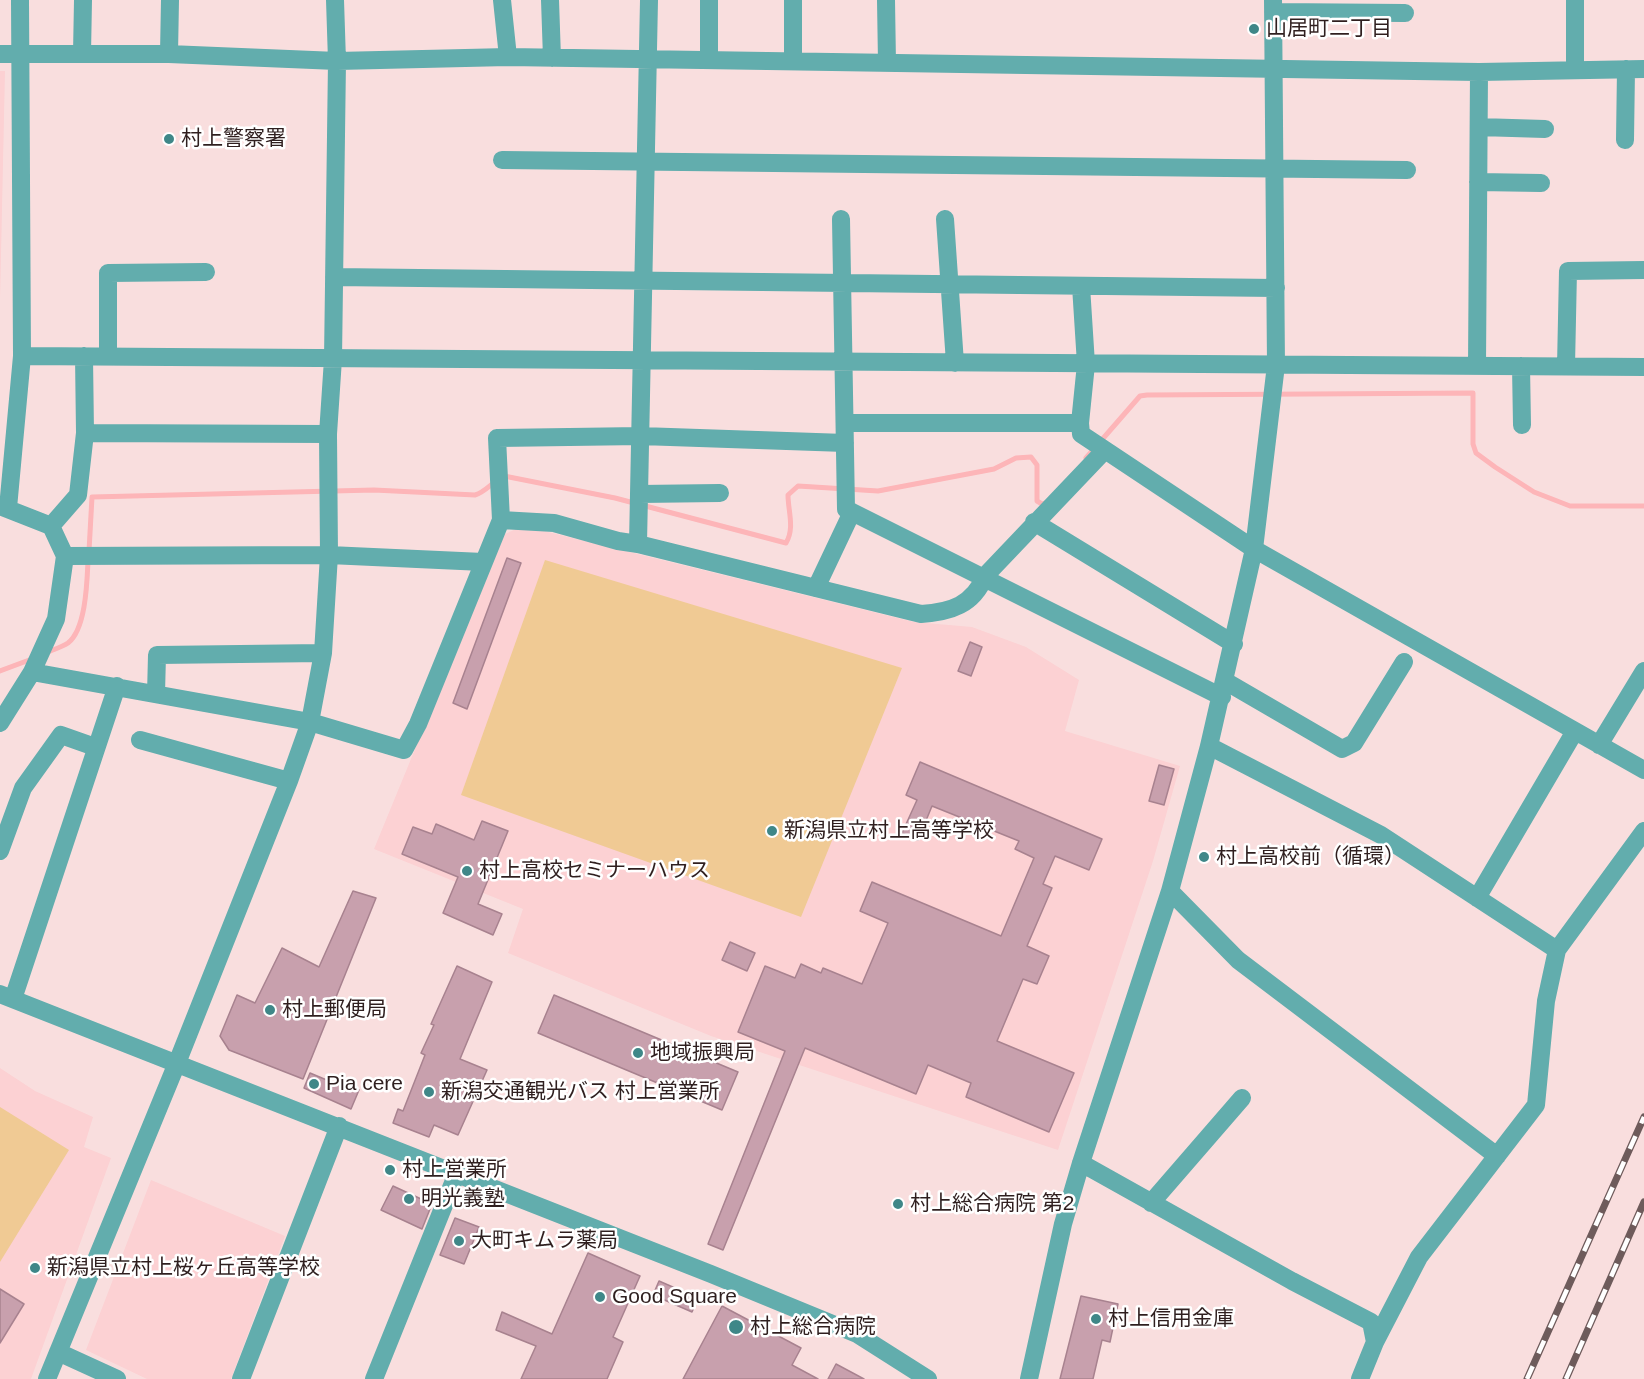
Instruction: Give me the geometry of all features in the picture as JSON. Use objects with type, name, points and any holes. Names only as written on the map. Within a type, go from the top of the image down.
[{"type":"street","points":[[0,723],[32,672],[56,619],[64,555],[51,526],[4,507],[22,356],[20,0]]},
{"type":"street","points":[[82,54],[83,0]]},
{"type":"street","points":[[169,54],[170,0]]},
{"type":"street","points":[[47,1379],[177,1063],[310,723],[323,653],[329,555],[328,434],[333,359],[337,61],[335,0]]},
{"type":"street","points":[[502,0],[508,57]]},
{"type":"street","points":[[550,0],[552,58]]},
{"type":"street","points":[[638,544],[649,0]]},
{"type":"street","points":[[708,0],[709,60]]},
{"type":"street","points":[[793,0],[793,61]]},
{"type":"street","points":[[886,0],[887,63]]},
{"type":"street","points":[[1575,0],[1575,69]]},
{"type":"street","points":[[1029,1379],[1063,1224],[1170,891],[1224,689],[1254,549],[1276,365],[1273,6],[1405,13]]},
{"type":"street","points":[[0,54],[169,54],[337,61],[508,57],[1479,72],[1635,69],[1625,140]]},
{"type":"street","points":[[1477,366],[1479,72]]},
{"type":"street","points":[[1479,127],[1545,129]]},
{"type":"street","points":[[501,160],[1407,170]]},
{"type":"street","points":[[1478,182],[1541,183]]},
{"type":"street","points":[[841,219],[846,509],[1224,689],[1342,749],[1354,743],[1404,662]]},
{"type":"street","points":[[945,219],[955,363]]},
{"type":"street","points":[[1566,366],[1568,271],[1644,270]]},
{"type":"street","points":[[108,356],[108,273],[206,272]]},
{"type":"street","points":[[334,277],[1276,288]]},
{"type":"street","points":[[1081,286],[1086,364],[1081,434],[1254,549],[1644,770]]},
{"type":"street","points":[[22,356],[1644,367]]},
{"type":"street","points":[[51,526],[78,495],[85,433],[84,356]]},
{"type":"street","points":[[1521,366],[1522,425]]},
{"type":"street","points":[[845,423],[1080,423]]},
{"type":"street","points":[[85,433],[328,434]]},
{"type":"street","points":[[32,672],[310,723],[404,750],[418,724],[501,520],[497,438],[641,436],[845,443]]},
{"type":"street","points":[[501,520],[554,523],[618,542],[638,544],[921,614],[948,612],[979,592],[985,576],[1105,450]]},
{"type":"street","points":[[639,494],[720,493]]},
{"type":"street","points":[[816,588],[852,513]]},
{"type":"street","points":[[1034,522],[1234,644]]},
{"type":"street","points":[[64,555],[329,555],[483,562]]},
{"type":"street","points":[[156,694],[158,655],[323,653]]},
{"type":"street","points":[[1599,745],[1644,671]]},
{"type":"street","points":[[117,686],[7,996],[339,1126],[857,1334],[928,1379]]},
{"type":"street","points":[[1477,898],[1575,732]]},
{"type":"street","points":[[0,851],[23,789],[61,735],[95,747]]},
{"type":"street","points":[[140,740],[289,781]]},
{"type":"street","points":[[1209,746],[1380,835],[1557,950]]},
{"type":"street","points":[[1360,1379],[1375,1342],[1419,1257],[1536,1105],[1546,1001],[1557,950],[1644,831]]},
{"type":"street","points":[[1170,891],[1238,960],[1497,1156]]},
{"type":"street","points":[[1151,1203],[1242,1098]]},
{"type":"street","points":[[241,1379],[339,1126]]},
{"type":"street","points":[[1081,1163],[1371,1322],[1375,1342]]},
{"type":"street","points":[[374,1379],[457,1173]]},
{"type":"street","points":[[58,1352],[117,1379]]},
{"type":"shaded area","points":[[0,71],[5,71],[0,301]]},
{"type":"shaded area","name":"新潟県立村上高等学校","points":[[518,528],[532,528],[914,622],[972,627],[1026,647],[1079,680],[1065,731],[1180,766],[1153,861],[1058,1150],[711,1036],[508,953],[523,909],[374,849],[503,535]]},
{"type":"shaded area","points":[[545,560],[902,668],[801,917],[461,795]]},
{"type":"shaded area","name":"新潟県立村上桜ヶ丘高等学校","points":[[0,1068],[35,1091],[93,1117],[84,1147],[111,1158],[31,1379],[0,1379]]},
{"type":"shaded area","points":[[0,1107],[69,1150],[0,1262]]},
{"type":"shaded area","points":[[151,1180],[285,1236],[231,1379],[147,1379],[86,1350]]},
{"type":"building","points":[[507,558],[521,563],[467,709],[453,703]]},
{"type":"building","points":[[970,642],[982,647],[971,676],[958,671]]},
{"type":"building","points":[[920,762],[1102,839],[1089,870],[1055,856],[1043,884],[1052,888],[1027,946],[1049,956],[1037,984],[1023,979],[997,1041],[1074,1073],[1049,1132],[966,1097],[971,1083],[928,1065],[916,1094],[805,1048],[723,1250],[708,1244],[785,1051],[738,1032],[765,966],[795,978],[801,964],[821,973],[823,968],[862,984],[888,923],[860,911],[872,882],[1001,936],[1034,858],[1015,849],[1019,841],[932,806],[918,840],[902,833],[917,800],[906,795]]},
{"type":"building","points":[[1159,765],[1174,769],[1164,805],[1149,801]]},
{"type":"building","points":[[482,821],[508,831],[478,904],[502,914],[493,935],[443,913],[458,877],[402,854],[413,827],[432,834],[436,824],[474,840]]},
{"type":"building","points":[[353,891],[376,898],[303,1079],[229,1050],[220,1036],[237,995],[255,1003],[282,948],[319,967]]},
{"type":"building","points":[[730,942],[755,953],[747,971],[722,960]]},
{"type":"building","points":[[457,966],[492,982],[460,1059],[487,1070],[458,1135],[434,1125],[429,1137],[393,1123],[398,1109],[403,1111],[425,1055],[421,1053],[434,1025],[431,1024]]},
{"type":"building","name":"地域振興局","points":[[554,995],[738,1072],[722,1110],[538,1033]]},
{"type":"building","points":[[310,1073],[341,1086],[343,1082],[359,1090],[351,1109],[304,1088]]},
{"type":"building","points":[[393,1186],[432,1204],[422,1229],[381,1210]]},
{"type":"building","name":"大町キムラ薬局","points":[[455,1218],[479,1227],[464,1264],[440,1255]]},
{"type":"building","name":"Good Square","points":[[588,1253],[640,1276],[613,1337],[623,1342],[607,1379],[521,1379],[536,1346],[496,1330],[502,1312],[552,1334]]},
{"type":"building","points":[[659,1281],[698,1298],[692,1312],[653,1295]]},
{"type":"building","points":[[0,1289],[24,1304],[0,1343]]},
{"type":"building","points":[[1081,1296],[1118,1304],[1110,1342],[1102,1340],[1093,1379],[1060,1379]]},
{"type":"building","name":"村上総合病院","points":[[722,1306],[801,1348],[792,1365],[818,1379],[683,1379]]},
{"type":"building","name":"村上総合病院","points":[[836,1364],[864,1379],[828,1379]]},
{"type":"waterway","points":[[1086,458],[1140,396],[1473,393],[1473,444],[1476,453],[1495,467],[1534,492],[1570,506],[1644,506]]},
{"type":"waterway","points":[[89,551],[92,497],[374,490],[475,495],[504,476],[615,498],[786,543],[791,525],[788,495],[798,486],[878,491],[994,469],[1016,458],[1031,457],[1037,465],[1037,501],[1042,504],[1046,503]]},
{"type":"waterway","points":[[46,653],[68,643],[79,627],[84,605],[88,561]]},
{"type":"waterway","points":[[0,671],[32,659]]},
{"type":"railway","points":[[1527,1379],[1644,1117]]},
{"type":"railway","points":[[1566,1379],[1644,1202]]},
{"type":"place","name":"山居町二丁目","points":[[1254,29]]},
{"type":"place","name":"村上警察署","points":[[169,139]]},
{"type":"place","name":"新潟県立村上高等学校","points":[[772,831]]},
{"type":"place","name":"村上高校前（循環）","points":[[1204,857]]},
{"type":"place","name":"村上高校セミナーハウス","points":[[467,871]]},
{"type":"place","name":"村上郵便局","points":[[270,1010]]},
{"type":"place","name":"地域振興局","points":[[638,1053]]},
{"type":"place","name":"Pia cere","points":[[314,1084]]},
{"type":"place","name":"新潟交通観光バス 村上営業所","points":[[429,1092]]},
{"type":"place","name":"村上営業所","points":[[390,1170]]},
{"type":"place","name":"明光義塾","points":[[409,1199]]},
{"type":"place","name":"村上総合病院 第2","points":[[898,1204]]},
{"type":"place","name":"大町キムラ薬局","points":[[459,1241]]},
{"type":"place","name":"新潟県立村上桜ヶ丘高等学校","points":[[35,1268]]},
{"type":"place","name":"Good Square","points":[[600,1297]]},
{"type":"place","name":"村上信用金庫","points":[[1096,1319]]},
{"type":"place","name":"村上総合病院","points":[[736,1327]]}]
